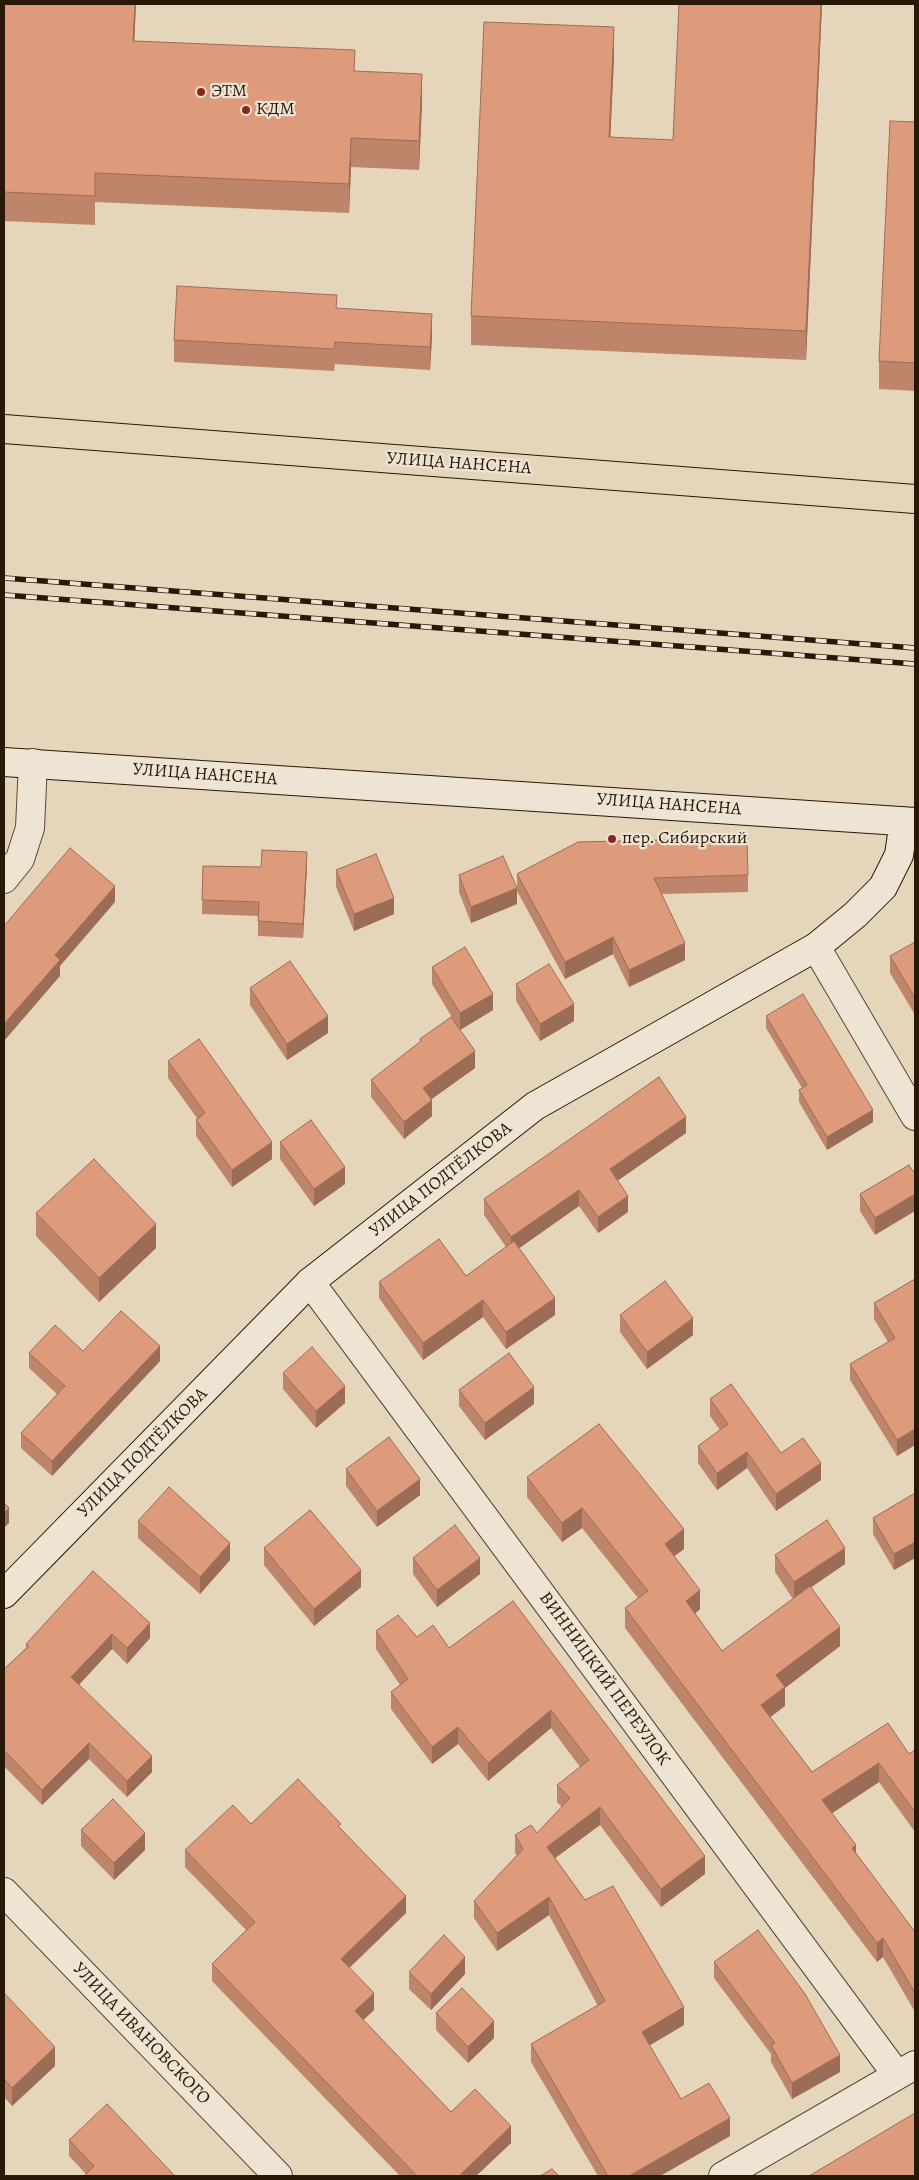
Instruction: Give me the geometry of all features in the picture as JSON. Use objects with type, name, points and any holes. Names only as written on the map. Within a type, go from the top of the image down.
[{"type":"main road","name":"УЛИЦА НАНСЕНА","points":[[4,429],[915,499]]},
{"type":"street","name":"УЛИЦА НАНСЕНА","points":[[4,762],[910,821]]},
{"type":"street","points":[[4,879],[20,859],[30,828],[33,763]]},
{"type":"street","name":"УЛИЦА ПОДТЁЛКОВА","points":[[4,1594],[310,1282],[535,1106],[816,947],[855,915],[884,887],[900,855],[910,821]]},
{"type":"street","points":[[816,947],[915,1116]]},
{"type":"street","name":"ВИННИЦКИЙ ПЕРЕУЛОК","points":[[310,1282],[906,2070]]},
{"type":"street","name":"УЛИЦА ИВАНОВСКОГО","points":[[4,1892],[278,2176]]},
{"type":"street","points":[[723,2176],[906,2070]]},
{"type":"building","points":[[4,4],[135,4],[133,41],[355,50],[354,71],[422,74],[419,141],[351,138],[349,184],[95,173],[95,196],[4,192]]},
{"type":"building","points":[[679,4],[821,4],[806,331],[471,316],[484,22],[614,27],[609,137],[673,140]]},
{"type":"building","points":[[890,121],[915,122],[915,363],[879,361]]},
{"type":"building","points":[[177,286],[337,295],[336,308],[432,314],[430,347],[335,342],[334,349],[174,340]]},
{"type":"building","points":[[747,838],[748,875],[654,878],[685,943],[629,970],[613,937],[565,962],[517,874],[578,842]]},
{"type":"building","points":[[70,848],[115,886],[55,955],[60,960],[4,1024],[4,926]]},
{"type":"building","points":[[262,850],[307,852],[303,924],[258,921],[259,902],[202,900],[203,866],[261,867]]},
{"type":"building","points":[[376,854],[394,898],[354,914],[336,870]]},
{"type":"building","points":[[503,856],[517,888],[471,907],[459,875]]},
{"type":"building","points":[[915,942],[915,998],[890,956]]},
{"type":"building","points":[[465,947],[493,994],[460,1013],[432,967]]},
{"type":"building","points":[[290,961],[328,1016],[287,1044],[250,988]]},
{"type":"building","points":[[549,964],[574,1004],[540,1024],[516,984]]},
{"type":"building","points":[[803,994],[873,1110],[827,1137],[799,1090],[807,1085],[766,1016]]},
{"type":"building","points":[[451,1017],[475,1051],[423,1088],[432,1100],[404,1122],[371,1080],[421,1041],[420,1039]]},
{"type":"building","points":[[199,1039],[272,1142],[232,1170],[196,1120],[205,1113],[168,1061]]},
{"type":"building","points":[[659,1077],[686,1117],[610,1169],[628,1196],[598,1217],[579,1190],[511,1237],[484,1199]]},
{"type":"building","points":[[311,1120],[345,1167],[314,1189],[280,1142]]},
{"type":"building","points":[[94,1159],[156,1224],[99,1278],[36,1213]]},
{"type":"building","points":[[909,1165],[915,1174],[915,1194],[875,1218],[860,1194]]},
{"type":"building","points":[[439,1239],[466,1276],[514,1241],[555,1298],[506,1332],[483,1300],[423,1343],[379,1282]]},
{"type":"building","points":[[915,1279],[915,1429],[897,1440],[850,1364],[895,1338],[874,1303]]},
{"type":"building","points":[[665,1281],[693,1318],[647,1352],[620,1315]]},
{"type":"building","points":[[121,1311],[160,1346],[52,1461],[21,1433],[65,1386],[29,1353],[55,1325],[83,1351]]},
{"type":"building","points":[[312,1347],[345,1386],[316,1411],[283,1373]]},
{"type":"building","points":[[509,1353],[534,1387],[485,1423],[459,1390]]},
{"type":"building","points":[[731,1384],[781,1453],[803,1438],[821,1463],[776,1494],[747,1452],[717,1473],[698,1446],[728,1424],[710,1399]]},
{"type":"building","points":[[599,1424],[684,1529],[665,1544],[700,1590],[686,1601],[722,1651],[810,1586],[840,1627],[776,1675],[785,1687],[761,1705],[812,1772],[888,1723],[909,1754],[915,1750],[915,1812],[879,1763],[822,1800],[856,1845],[852,1848],[915,1932],[915,1993],[883,1938],[877,1943],[625,1608],[648,1591],[582,1508],[562,1523],[527,1477]]},
{"type":"building","points":[[389,1437],[420,1479],[377,1511],[346,1469]]},
{"type":"building","points":[[169,1487],[230,1543],[200,1577],[138,1521]]},
{"type":"building","points":[[915,1493],[915,1542],[894,1554],[873,1518]]},
{"type":"building","points":[[4,1503],[9,1508],[4,1513]]},
{"type":"building","points":[[310,1510],[361,1570],[314,1609],[264,1548]]},
{"type":"building","points":[[827,1520],[845,1548],[794,1582],[775,1555]]},
{"type":"building","points":[[455,1525],[480,1558],[437,1590],[413,1558]]},
{"type":"building","points":[[93,1571],[150,1623],[127,1648],[112,1634],[71,1677],[152,1756],[127,1781],[89,1743],[42,1790],[4,1750],[4,1669],[29,1646],[26,1644]]},
{"type":"building","points":[[513,1601],[705,1856],[661,1889],[600,1807],[547,1847],[585,1900],[613,1886],[684,2007],[642,2032],[681,2099],[709,2083],[730,2118],[629,2176],[608,2176],[531,2044],[605,2001],[549,1897],[497,1933],[474,1901],[523,1849],[515,1835],[531,1825],[537,1833],[570,1798],[557,1785],[589,1760],[551,1710],[488,1763],[458,1727],[432,1747],[391,1692],[408,1679],[376,1631],[398,1615],[417,1637],[433,1625],[449,1648]]},
{"type":"building","points":[[298,1779],[341,1824],[338,1826],[406,1896],[341,1959],[374,1993],[355,2011],[451,2112],[475,2089],[511,2126],[459,2176],[417,2176],[212,1964],[255,1922],[185,1850],[233,1805],[251,1824]]},
{"type":"building","points":[[113,1799],[145,1833],[114,1863],[81,1830]]},
{"type":"building","points":[[758,1930],[805,1994],[840,2055],[792,2083],[771,2045],[775,2043],[714,1962]]},
{"type":"building","points":[[444,1935],[465,1957],[431,1994],[409,1972]]},
{"type":"building","points":[[462,1988],[494,2021],[468,2047],[436,2013]]},
{"type":"building","points":[[4,1993],[55,2047],[12,2088],[4,2079]]},
{"type":"building","points":[[107,2104],[175,2176],[84,2176],[94,2166],[69,2140]]},
{"type":"building","points":[[915,2113],[915,2176],[809,2176]]},
{"type":"building","points":[[552,2169],[559,2176],[540,2176]]},
{"type":"railway","points":[[4,578],[915,648]]},
{"type":"railway","points":[[4,595],[915,664]]},
{"type":"place","name":"ЭТМ","points":[[201,92]]},
{"type":"place","name":"КДМ","points":[[246,110]]},
{"type":"place","name":"пер. Сибирский","points":[[612,839]]}]
